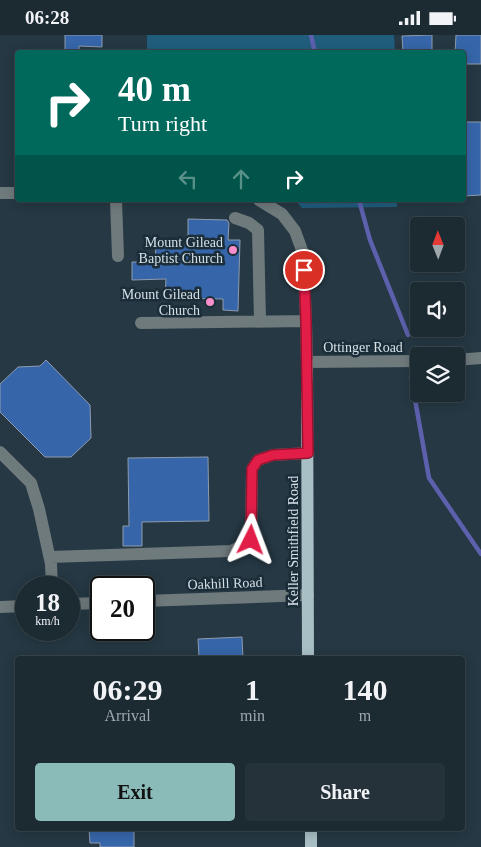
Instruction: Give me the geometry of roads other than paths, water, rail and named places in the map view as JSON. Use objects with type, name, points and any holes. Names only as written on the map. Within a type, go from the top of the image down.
[{"type":"main road","name":"Keller Smithfield Road","points":[[307,363],[308,656]]},
{"type":"main road","points":[[311,831],[311,847]]},
{"type":"street","points":[[0,193],[15,193]]},
{"type":"street","points":[[116,202],[118,256]]},
{"type":"street","points":[[262,202],[282,214],[295,231],[303,253],[307,363]]},
{"type":"street","points":[[235,218],[249,223],[258,230],[260,321]]},
{"type":"street","points":[[141,323],[306,321]]},
{"type":"street","points":[[465,359],[481,358]]},
{"type":"street","name":"Ottinger Road","points":[[307,363],[410,361]]},
{"type":"street","points":[[0,452],[31,483],[50,557],[52,576]]},
{"type":"street","points":[[50,557],[231,551],[251,540],[252,469],[258,460],[273,455],[308,453]]},
{"type":"street","name":"Oakhill Road","points":[[155,601],[308,595]]},
{"type":"street","points":[[0,607],[15,606]]},
{"type":"waterway","points":[[311,35],[314,50]]},
{"type":"waterway","points":[[360,202],[370,240],[408,335]]},
{"type":"waterway","points":[[415,402],[429,478],[481,554]]},
{"type":"place","name":"Mount Gilead Baptist Church","points":[[233,250]]},
{"type":"place","name":"Mount Gilead Church","points":[[210,302]]}]
